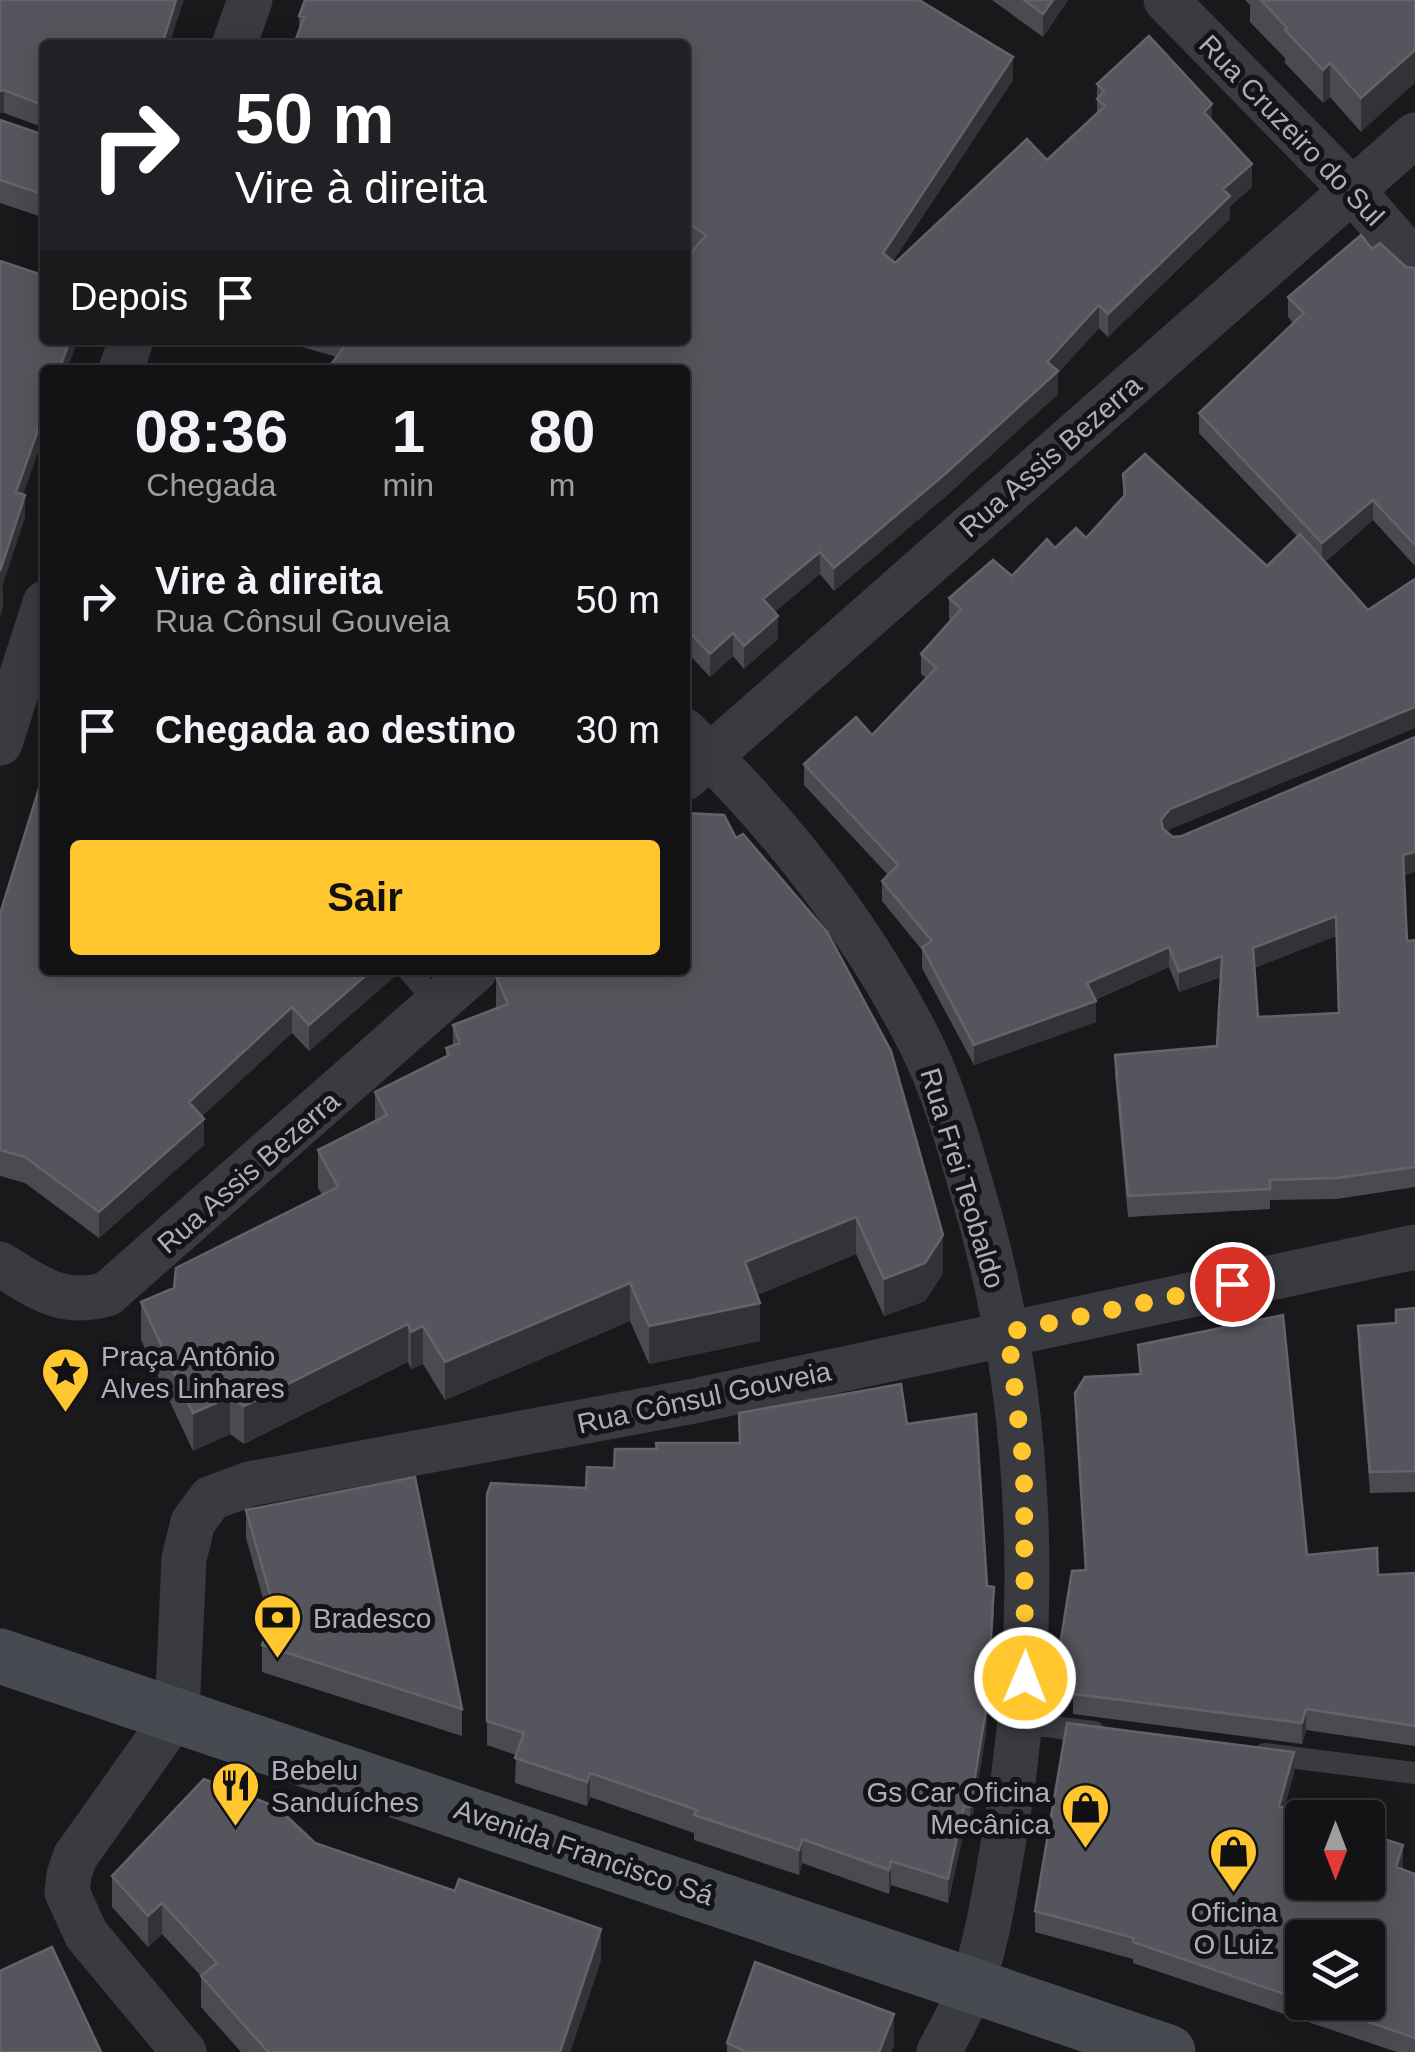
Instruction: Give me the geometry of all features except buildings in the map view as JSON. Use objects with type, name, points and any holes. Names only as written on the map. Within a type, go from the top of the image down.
[{"type":"main road","name":"Avenida Francisco Sá","points":[[0,1656],[1168,2052]]},
{"type":"street","points":[[236,40],[250,0]]},
{"type":"street","name":"Rua Cruzeiro do Sul","points":[[1166,0],[1352,190],[1415,263]]},
{"type":"street","name":"Rua Assis Bezerra","points":[[693,755],[1415,135]]},
{"type":"street","points":[[2,726],[40,617]]},
{"type":"street","name":"Rua Frei Teobaldo","points":[[693,755],[809,870],[884,978],[922,1047],[980,1212],[1008,1332],[1022,1434],[1027,1536],[1021,1723],[996,1883],[972,1985],[939,2052]]},
{"type":"street","name":"Rua Assis Bezerra","points":[[0,1264],[52,1297],[82,1300],[108,1294],[470,975]]},
{"type":"street","name":"Rua Cônsul Gouveia","points":[[177,1713],[186,1541],[199,1509],[226,1490],[694,1401],[1415,1247]]},
{"type":"street","points":[[177,1713],[75,1857],[67,1892],[74,1913],[100,1955],[184,2052]]},
{"type":"lane","points":[[412,975],[438,1004]]},
{"type":"lane","points":[[1021,1723],[1119,1736]]},
{"type":"lane","points":[[1238,1750],[1415,1773]]},
{"type":"place","name":"Praça Antônio Alves Linhares","points":[[66,1414]]},
{"type":"place","name":"Bradesco","points":[[278,1660]]},
{"type":"place","name":"Bebelu Sanduíches","points":[[236,1828]]},
{"type":"place","name":"Gs Car Oficina Mecânica","points":[[1085,1850]]},
{"type":"place","name":"Oficina O Luiz","points":[[1234,1894]]},
{"type":"route","points":[[1025,1678],[1024,1468],[1008,1332],[1232,1284]]}]
